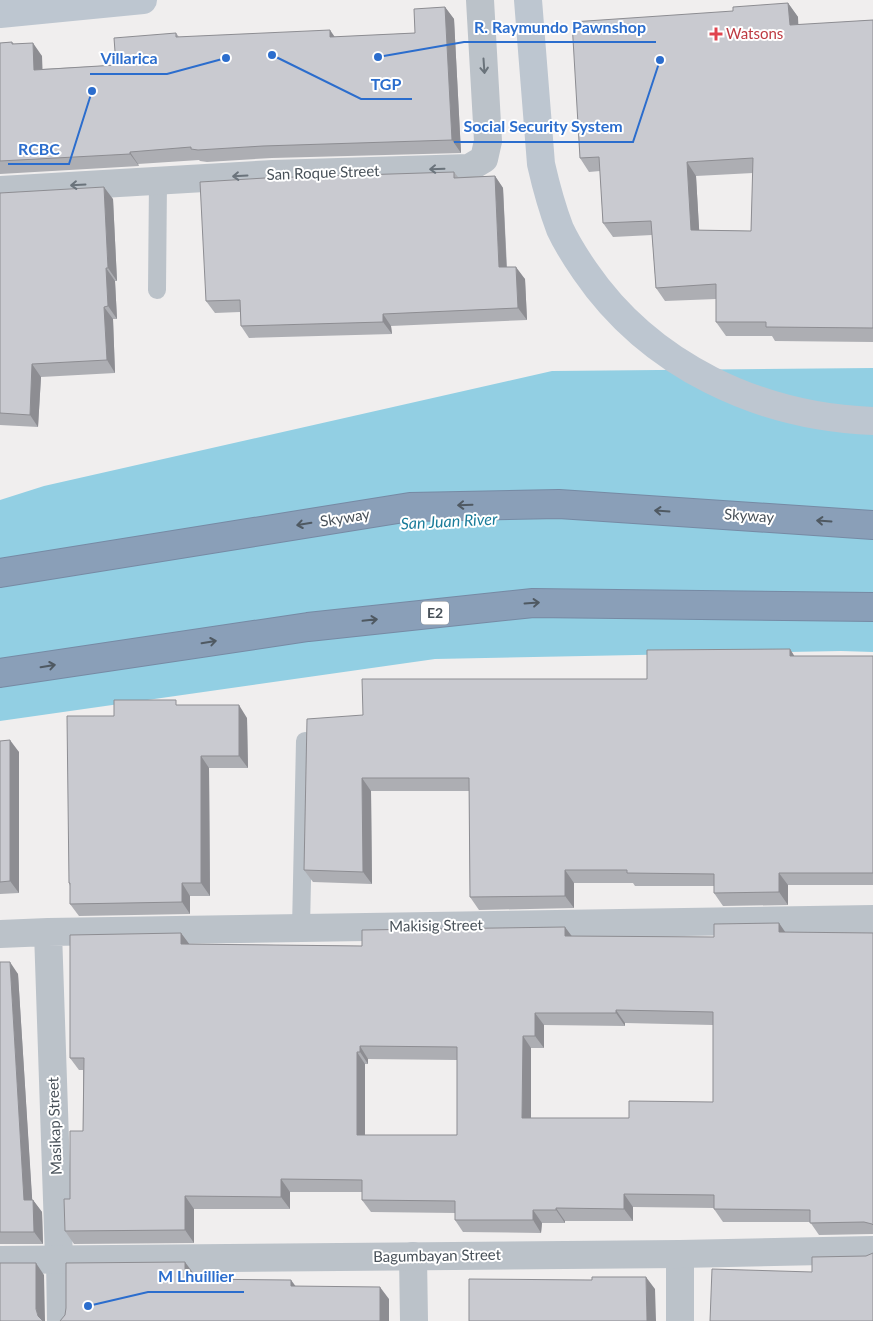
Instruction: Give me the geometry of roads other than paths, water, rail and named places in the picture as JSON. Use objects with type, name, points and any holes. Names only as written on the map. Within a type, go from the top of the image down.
[{"type":"highway","name":"Skyway","points":[[0,572],[410,507],[560,504],[873,524]]},
{"type":"highway","name":"E2","points":[[0,673],[308,627],[534,603],[873,607]]},
{"type":"main road","points":[[0,14],[143,0]]},
{"type":"main road","points":[[528,8],[541,164],[546,186],[561,231],[576,258],[597,288],[614,308],[642,335],[672,358],[722,386],[764,403],[794,411],[826,417],[873,421]]},
{"type":"street","name":"San Roque Street","points":[[0,190],[273,174],[469,168],[484,159],[488,140],[480,0]]},
{"type":"street","name":"Makisig Street","points":[[0,934],[873,919]]},
{"type":"street","name":"Masikap Street","points":[[48,932],[60,1321]]},
{"type":"street","name":"Bagumbayan Street","points":[[0,1260],[680,1254],[873,1250]]},
{"type":"street","points":[[680,1254],[680,1321]]},
{"type":"street","points":[[413,1256],[414,1321]]},
{"type":"lane","points":[[157,290],[158,181]]},
{"type":"lane","points":[[301,928],[305,741]]},
{"type":"water","name":"San Juan River","points":[[873,368],[873,652],[841,651],[435,659],[0,721],[0,500],[44,486],[552,371]]},
{"type":"place","name":"Watsons","points":[[716,34]]},
{"type":"place","name":"TGP","points":[[272,55]]},
{"type":"place","name":"R. Raymundo Pawnshop","points":[[378,57]]},
{"type":"place","name":"Villarica","points":[[226,58]]},
{"type":"place","name":"Social Security System","points":[[660,60]]},
{"type":"place","name":"RCBC","points":[[92,91]]},
{"type":"place","name":"M Lhuillier","points":[[88,1306]]}]
